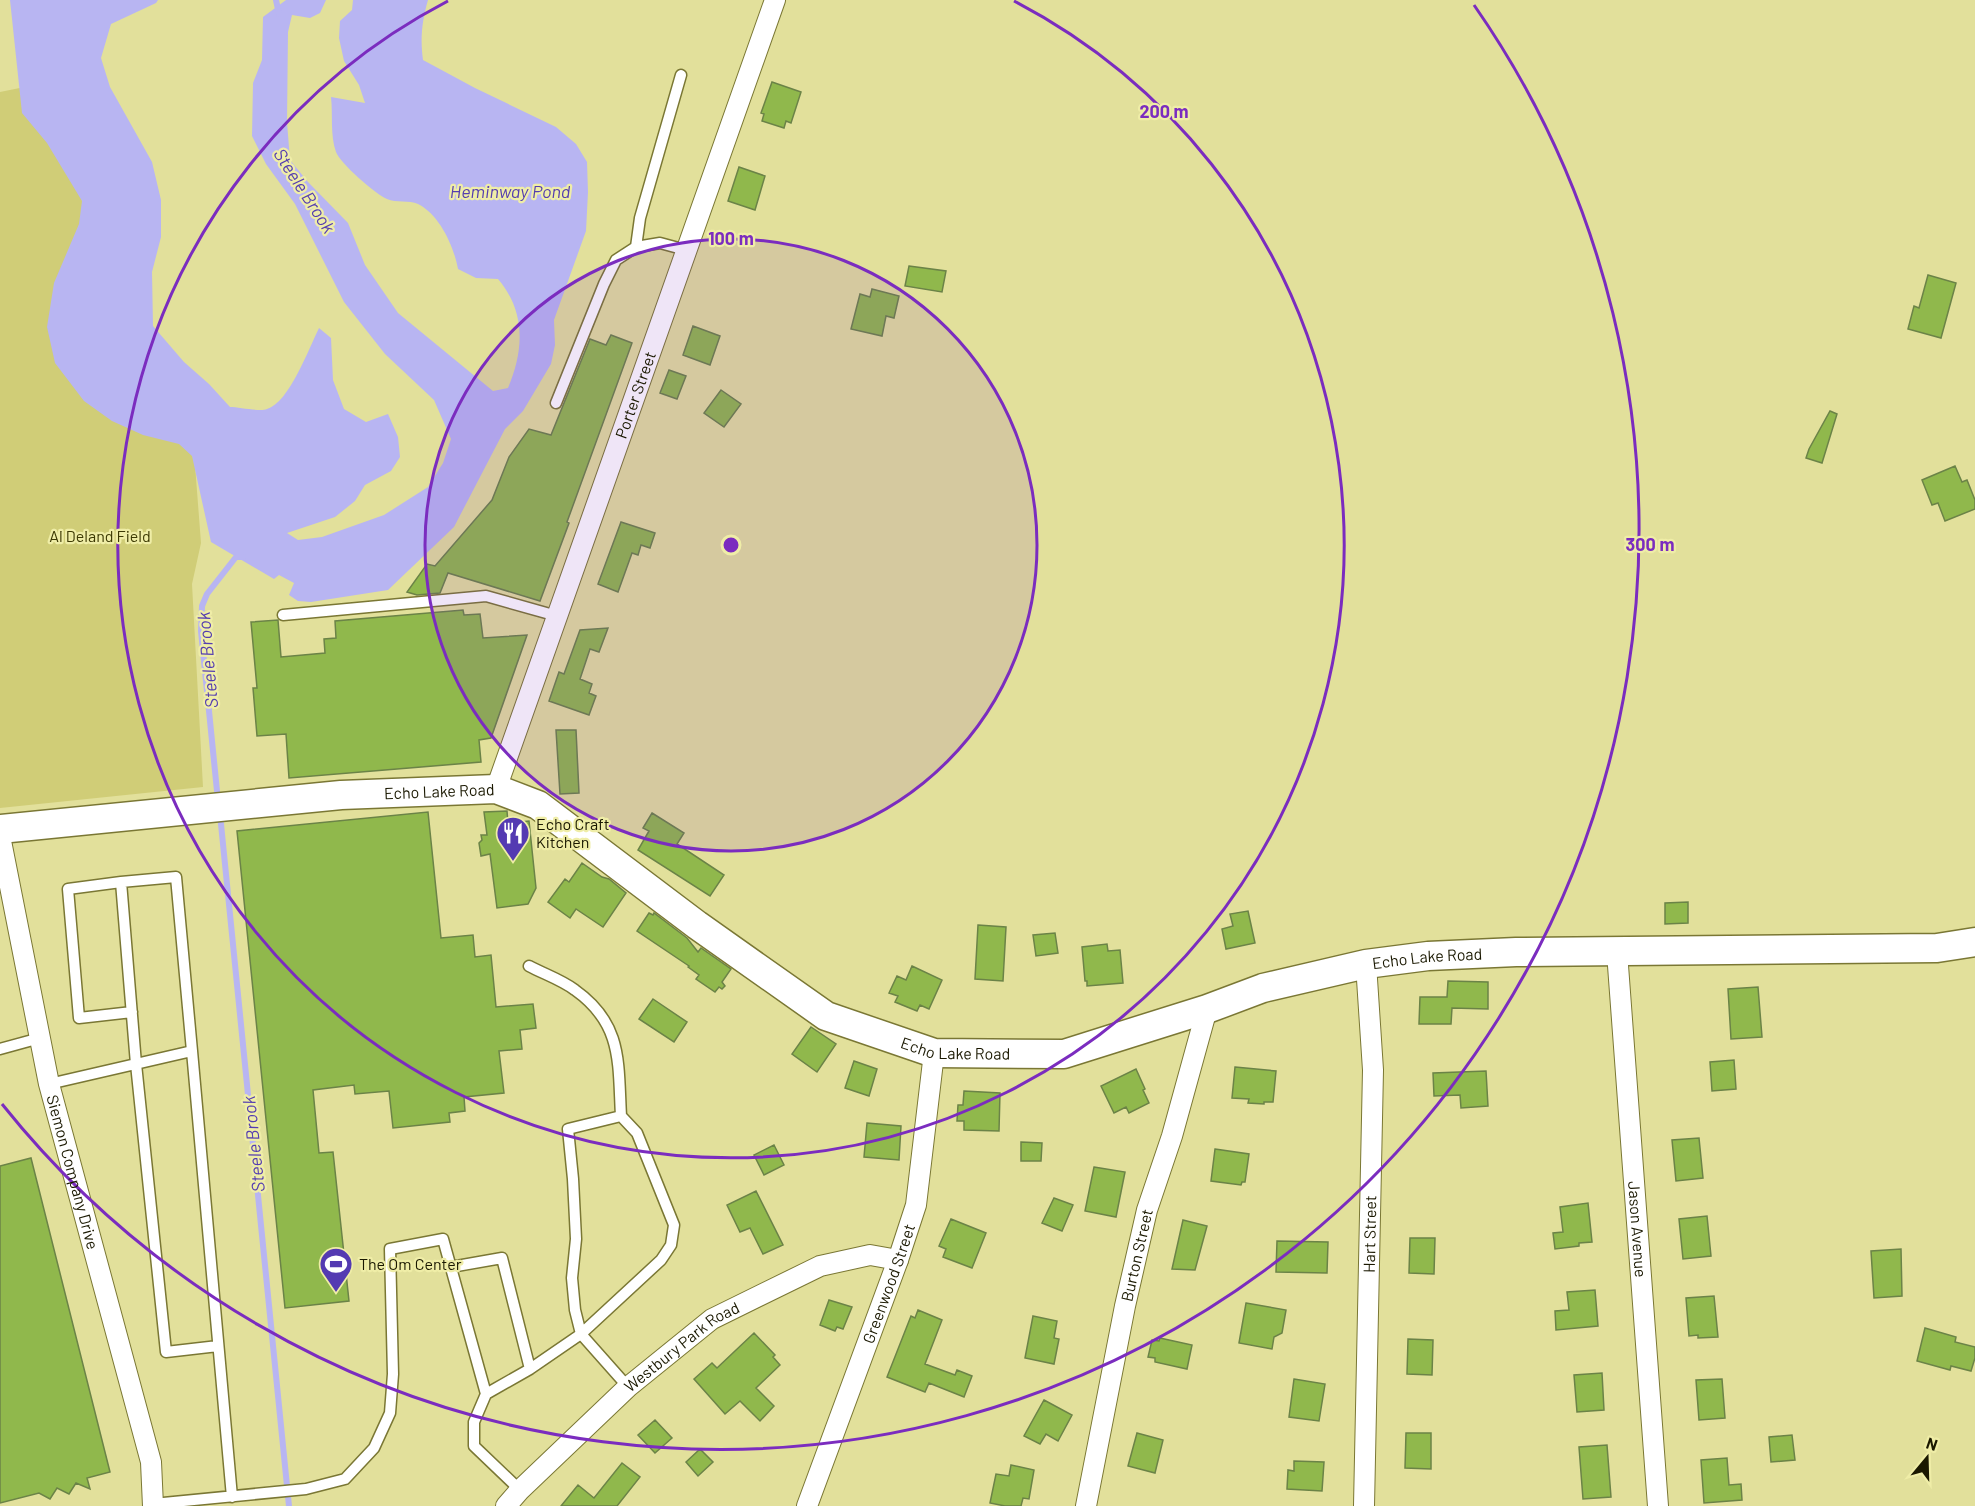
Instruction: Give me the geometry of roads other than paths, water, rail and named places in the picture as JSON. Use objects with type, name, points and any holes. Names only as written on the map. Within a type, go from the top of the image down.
[{"type":"main road","name":"Echo Lake Road","points":[[0,829],[340,795],[496,789],[538,805],[697,925],[826,1016],[934,1053],[1064,1054],[1207,1009],[1263,988],[1366,964],[1439,956],[1516,952],[1937,948],[1975,942]]},
{"type":"street","name":"Porter Street","points":[[496,789],[775,0]]},
{"type":"street","name":"Siemon Company Drive","points":[[0,836],[49,1084],[152,1462],[153,1505]]},
{"type":"street","name":"Jason Avenue","points":[[1617,952],[1658,1506]]},
{"type":"street","name":"Hart Street","points":[[1364,1506],[1373,1070],[1366,964]]},
{"type":"street","name":"Burton Street","points":[[1086,1506],[1125,1306],[1147,1210],[1173,1136],[1207,1009]]},
{"type":"street","name":"Greenwood Street","points":[[807,1506],[898,1260],[916,1205],[934,1053]]},
{"type":"street","name":"Westbury Park Road","points":[[506,1506],[628,1388],[712,1319],[820,1266],[870,1255],[898,1260]]},
{"type":"lane","points":[[636,247],[640,218],[681,75]]},
{"type":"lane","points":[[556,403],[616,260],[636,247],[660,243],[686,250]]},
{"type":"lane","points":[[284,615],[486,596],[557,616]]},
{"type":"lane","points":[[132,1012],[79,1018],[68,889],[176,878],[232,1497]]},
{"type":"lane","points":[[121,882],[136,1064],[166,1352],[218,1346]]},
{"type":"lane","points":[[520,1490],[474,1446],[474,1422],[486,1394],[530,1370],[581,1334],[661,1260],[671,1245],[674,1225],[637,1133],[621,1116],[617,1052],[611,1029],[591,1002],[574,988],[529,966]]},
{"type":"lane","points":[[0,1049],[40,1038]]},
{"type":"lane","points":[[49,1084],[192,1051]]},
{"type":"lane","points":[[621,1116],[568,1129],[576,1239],[572,1278],[575,1310],[581,1334],[628,1388]]},
{"type":"lane","points":[[153,1505],[306,1489],[345,1479],[374,1448],[390,1413],[393,1374],[390,1249],[443,1239],[486,1394]]},
{"type":"lane","points":[[450,1267],[502,1258],[530,1370]]},
{"type":"water","name":"Heminway Pond","points":[[10,0],[158,0],[111,24],[101,58],[110,87],[152,162],[161,200],[161,237],[152,272],[153,326],[184,362],[230,407],[267,409],[283,397],[304,361],[319,328],[331,338],[333,380],[344,409],[366,422],[388,414],[398,437],[400,457],[391,471],[365,485],[355,501],[335,517],[287,533],[298,540],[322,537],[384,515],[428,487],[443,463],[451,439],[434,400],[385,354],[344,302],[295,204],[266,164],[252,136],[253,83],[262,60],[263,17],[286,0],[326,0],[320,13],[310,18],[292,15],[288,32],[287,122],[290,160],[348,223],[365,265],[398,313],[493,391],[508,388],[519,346],[518,318],[507,292],[498,279],[476,278],[458,269],[445,232],[426,209],[418,204],[391,200],[382,196],[351,170],[336,152],[332,132],[331,97],[365,103],[359,85],[344,61],[339,38],[340,21],[352,10],[353,0],[428,0],[422,30],[423,60],[556,127],[576,144],[587,162],[586,231],[554,320],[555,345],[551,364],[523,411],[505,429],[454,527],[388,590],[311,602],[298,601],[289,595],[294,583],[279,575],[274,579],[211,542],[192,456],[179,444],[143,435],[112,421],[84,401],[55,363],[47,327],[54,283],[79,224],[82,201],[47,143],[22,113]]},
{"type":"waterway","name":"Steele Brook","points":[[276,0],[279,14]]},
{"type":"waterway","name":"Steele Brook","points":[[218,801],[201,631],[202,606],[207,594],[236,557],[243,557]]},
{"type":"waterway","name":"Steele Brook","points":[[220,814],[289,1506]]},
{"type":"place","name":"Echo Craft Kitchen","points":[[513,862]]},
{"type":"place","name":"The Om Center","points":[[336,1293]]},
{"type":"park label","name":"Al Deland Field","points":[[100,536]]}]
